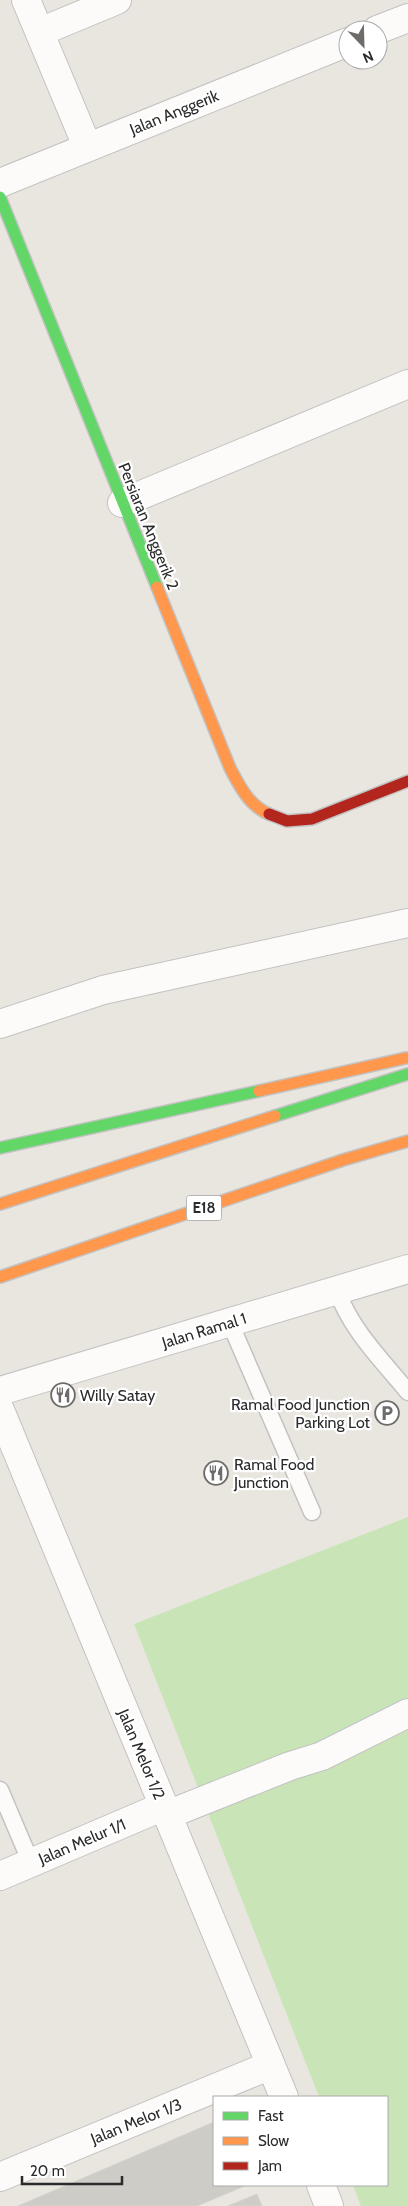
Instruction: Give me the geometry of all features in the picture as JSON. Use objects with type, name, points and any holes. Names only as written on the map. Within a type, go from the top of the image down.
[{"type":"main road","name":"Persiaran Anggerik 2","points":[[0,197],[230,768],[243,792],[264,812],[287,821],[312,819],[408,781]]},
{"type":"main road","points":[[0,1148],[408,1058]]},
{"type":"main road","points":[[0,1204],[408,1074]]},
{"type":"main road","name":"E18","points":[[0,1277],[343,1160],[408,1141]]},
{"type":"main road","points":[[343,1160],[408,1148]]},
{"type":"street","points":[[26,0],[87,146]]},
{"type":"street","points":[[40,32],[116,0]]},
{"type":"street","points":[[388,26],[408,18]]},
{"type":"street","name":"Jalan Anggerik","points":[[0,183],[87,146],[338,46]]},
{"type":"street","points":[[122,503],[408,384]]},
{"type":"street","points":[[0,1024],[103,990],[408,923]]},
{"type":"street","name":"Jalan Ramal 1","points":[[0,1391],[408,1269]]},
{"type":"street","name":"Jalan Melor 1/2","points":[[0,1410],[284,2096]]},
{"type":"street","name":"Jalan Melur 1/1","points":[[0,1876],[166,1811],[322,1756],[408,1713]]},
{"type":"street","name":"Jalan Melor 1/3","points":[[0,2177],[271,2065]]},
{"type":"street","points":[[321,2186],[329,2206]]},
{"type":"lane","points":[[337,1291],[345,1312],[355,1328],[408,1392]]},
{"type":"lane","points":[[230,1323],[312,1512]]},
{"type":"lane","points":[[0,1790],[31,1863]]},
{"type":"green space","points":[[408,1517],[408,2206],[361,2206],[353,2186],[388,2186],[388,2096],[319,2096],[134,1624]]},
{"type":"building","points":[[213,2122],[213,2186],[245,2186],[197,2206],[18,2206]]},
{"type":"building","points":[[257,2194],[262,2206],[228,2206]]},
{"type":"traffic: fast","points":[[0,197],[157,587]]},
{"type":"traffic: fast","points":[[275,1116],[408,1074]]},
{"type":"traffic: fast","points":[[0,1148],[259,1091]]},
{"type":"traffic: slow","points":[[157,587],[230,768],[250,800],[269,814]]},
{"type":"traffic: slow","points":[[259,1091],[406,1058]]},
{"type":"traffic: slow","points":[[0,1204],[275,1116]]},
{"type":"traffic: slow","points":[[0,1277],[343,1160],[408,1141]]},
{"type":"traffic: jam","points":[[269,814],[287,821],[312,819],[408,781]]},
{"type":"place","name":"Willy Satay","points":[[63,1395]]},
{"type":"place","name":"Ramal Food Junction Parking Lot","points":[[387,1413]]},
{"type":"place","name":"Ramal Food Junction","points":[[216,1473]]}]
